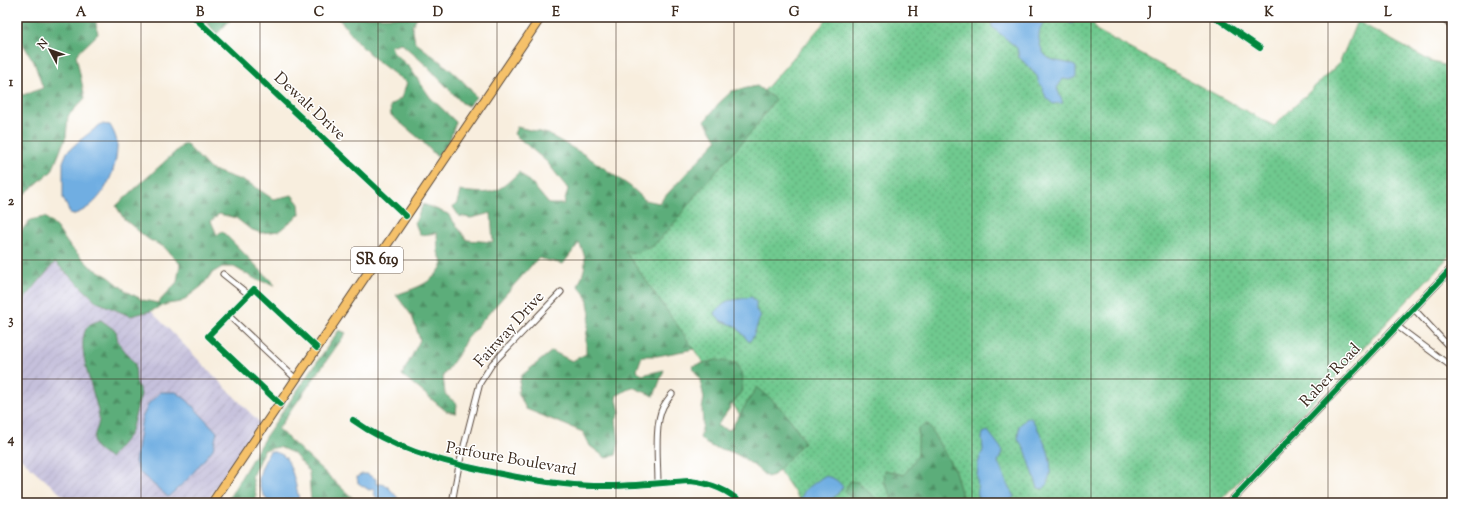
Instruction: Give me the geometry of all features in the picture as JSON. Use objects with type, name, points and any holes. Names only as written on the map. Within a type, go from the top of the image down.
[{"type":"main road","name":"SR 619","points":[[212,503],[541,17]]},
{"type":"street","name":"Dewalt Drive","points":[[194,17],[406,216]]},
{"type":"street","points":[[1215,17],[1260,48]]},
{"type":"street","points":[[1441,17],[1452,27]]},
{"type":"street","name":"Raber Road","points":[[1229,503],[1452,268]]},
{"type":"street","points":[[223,274],[248,294]]},
{"type":"street","points":[[280,404],[208,336],[254,289],[317,348]]},
{"type":"street","name":"Fairway Drive","points":[[452,503],[459,465],[476,393],[486,373],[561,292]]},
{"type":"street","points":[[1414,309],[1452,350]]},
{"type":"street","points":[[228,315],[296,379]]},
{"type":"street","points":[[1397,326],[1452,367]]},
{"type":"street","points":[[658,483],[657,446],[660,420],[662,408],[672,394]]},
{"type":"street","name":"Parfoure Boulevard","points":[[353,420],[376,436],[398,446],[430,458],[459,465],[511,476],[572,485],[607,486],[658,483],[701,483],[722,489],[741,503]]},
{"type":"shaded area","points":[[55,262],[97,302],[130,316],[151,311],[260,423],[206,503],[71,503],[17,455],[17,308]]},
{"type":"green space","points":[[22,17],[95,17],[98,34],[76,55],[85,98],[68,116],[66,137],[52,171],[17,200],[17,92],[23,95],[43,88],[34,62],[21,41]]},
{"type":"green space","points":[[201,17],[233,17],[217,34]]},
{"type":"green space","points":[[336,17],[417,17],[412,26],[415,42],[456,74],[476,97],[468,106],[462,103],[428,67],[401,43],[391,46],[394,53],[410,68],[430,97],[456,122],[449,142],[437,157],[421,140],[391,115],[390,106],[401,98],[407,83],[366,51]]},
{"type":"green space","points":[[829,17],[1091,17],[1096,30],[1274,126],[1340,62],[1357,21],[1432,62],[1452,67],[1452,253],[1218,503],[802,503],[624,250]]},
{"type":"green space","points":[[757,86],[775,99],[754,129],[697,193],[672,226],[653,246],[636,253],[625,251],[694,349],[657,356],[642,356],[637,370],[642,375],[664,370],[654,396],[632,387],[616,396],[620,412],[616,420],[619,442],[616,455],[606,458],[590,446],[583,432],[526,409],[518,392],[521,376],[552,351],[572,361],[586,354],[586,337],[590,314],[587,297],[578,286],[583,275],[585,265],[584,255],[579,243],[563,264],[538,258],[466,339],[458,355],[443,376],[445,394],[457,404],[456,413],[446,411],[402,375],[420,340],[412,316],[396,295],[429,281],[439,271],[443,264],[438,252],[437,233],[420,235],[415,223],[423,204],[448,214],[467,240],[493,242],[491,213],[471,218],[459,216],[453,207],[457,203],[460,191],[479,193],[493,191],[505,185],[519,172],[533,185],[549,204],[564,204],[568,189],[547,162],[514,134],[517,127],[548,134],[585,155],[631,187],[645,200],[659,203],[717,140],[705,121],[718,104],[732,91]]},
{"type":"green space","points":[[185,143],[210,169],[249,183],[273,199],[292,195],[299,204],[300,214],[279,231],[261,233],[250,229],[236,218],[219,214],[211,221],[217,235],[222,231],[275,285],[257,280],[234,267],[222,267],[212,273],[202,286],[181,302],[167,304],[151,311],[130,316],[97,302],[55,262],[17,308],[18,235],[30,220],[45,217],[56,227],[69,245],[91,267],[109,277],[126,291],[143,300],[158,303],[177,282],[180,264],[164,247],[148,239],[124,219],[116,206]]},
{"type":"green space","points":[[101,320],[116,331],[118,342],[135,364],[136,381],[141,394],[130,434],[110,458],[98,450],[94,444],[94,437],[99,417],[84,360],[83,348],[83,338],[87,327],[92,323]]},
{"type":"green space","points":[[339,330],[346,333],[278,429],[358,503],[311,503],[309,472],[293,453],[279,447],[264,450],[252,476],[256,495],[254,503],[226,503],[265,437]]},
{"type":"green space","points":[[716,360],[736,363],[743,376],[741,392],[717,426],[730,430],[757,387],[784,412],[800,434],[804,442],[774,475],[767,477],[740,456],[708,445],[700,438],[703,424],[702,409],[704,398],[700,380],[692,366]]},
{"type":"green space","points":[[928,424],[955,471],[964,503],[891,503],[892,497],[884,482],[885,470],[904,475],[918,455],[918,428]]},
{"type":"green space","points":[[850,481],[857,482],[881,503],[856,503],[845,491]]},
{"type":"water","points":[[991,17],[1075,17],[1074,22],[1071,24],[1055,18],[1049,19],[1044,22],[1039,34],[1039,42],[1042,50],[1048,58],[1076,67],[1076,77],[1070,80],[1063,79],[1057,88],[1063,103],[1053,104],[1046,98],[1037,76],[1019,57],[1017,48],[992,27]]},
{"type":"water","points":[[101,124],[110,125],[116,139],[116,159],[113,169],[104,190],[98,199],[81,212],[71,215],[63,198],[63,162],[67,152]]},
{"type":"water","points":[[752,297],[756,302],[756,310],[761,316],[749,342],[736,326],[721,321],[714,313],[727,301]]},
{"type":"water","points":[[161,392],[176,392],[187,400],[217,432],[213,449],[187,480],[168,497],[139,472],[135,462],[142,418],[149,403]]},
{"type":"water","points":[[1027,418],[1031,418],[1037,427],[1047,448],[1049,456],[1049,478],[1043,489],[1038,488],[1026,452],[1018,439],[1019,426]]},
{"type":"water","points":[[988,431],[1001,448],[1002,453],[998,462],[1008,486],[1015,496],[1007,503],[978,503],[978,463],[983,450],[983,433]]},
{"type":"water","points":[[270,451],[285,457],[290,465],[298,493],[299,503],[269,503],[263,493],[259,485],[259,479],[264,462]]},
{"type":"water","points":[[362,474],[367,474],[376,479],[376,484],[382,484],[388,487],[398,498],[397,503],[386,503],[379,500],[374,494],[374,489],[369,490],[358,483],[357,477]]},
{"type":"water","points":[[824,476],[835,479],[843,487],[838,494],[824,503],[798,503],[805,490]]},
{"type":"cycle path","points":[[194,17],[406,216]]},
{"type":"cycle path","points":[[1215,17],[1260,48]]},
{"type":"cycle path","points":[[1229,503],[1452,268]]},
{"type":"cycle path","points":[[280,404],[208,336],[254,289],[317,348]]},
{"type":"cycle path","points":[[353,420],[383,438],[415,452],[448,462],[510,476],[538,481],[593,486],[642,485],[690,481],[704,483],[724,490],[741,503]]}]
